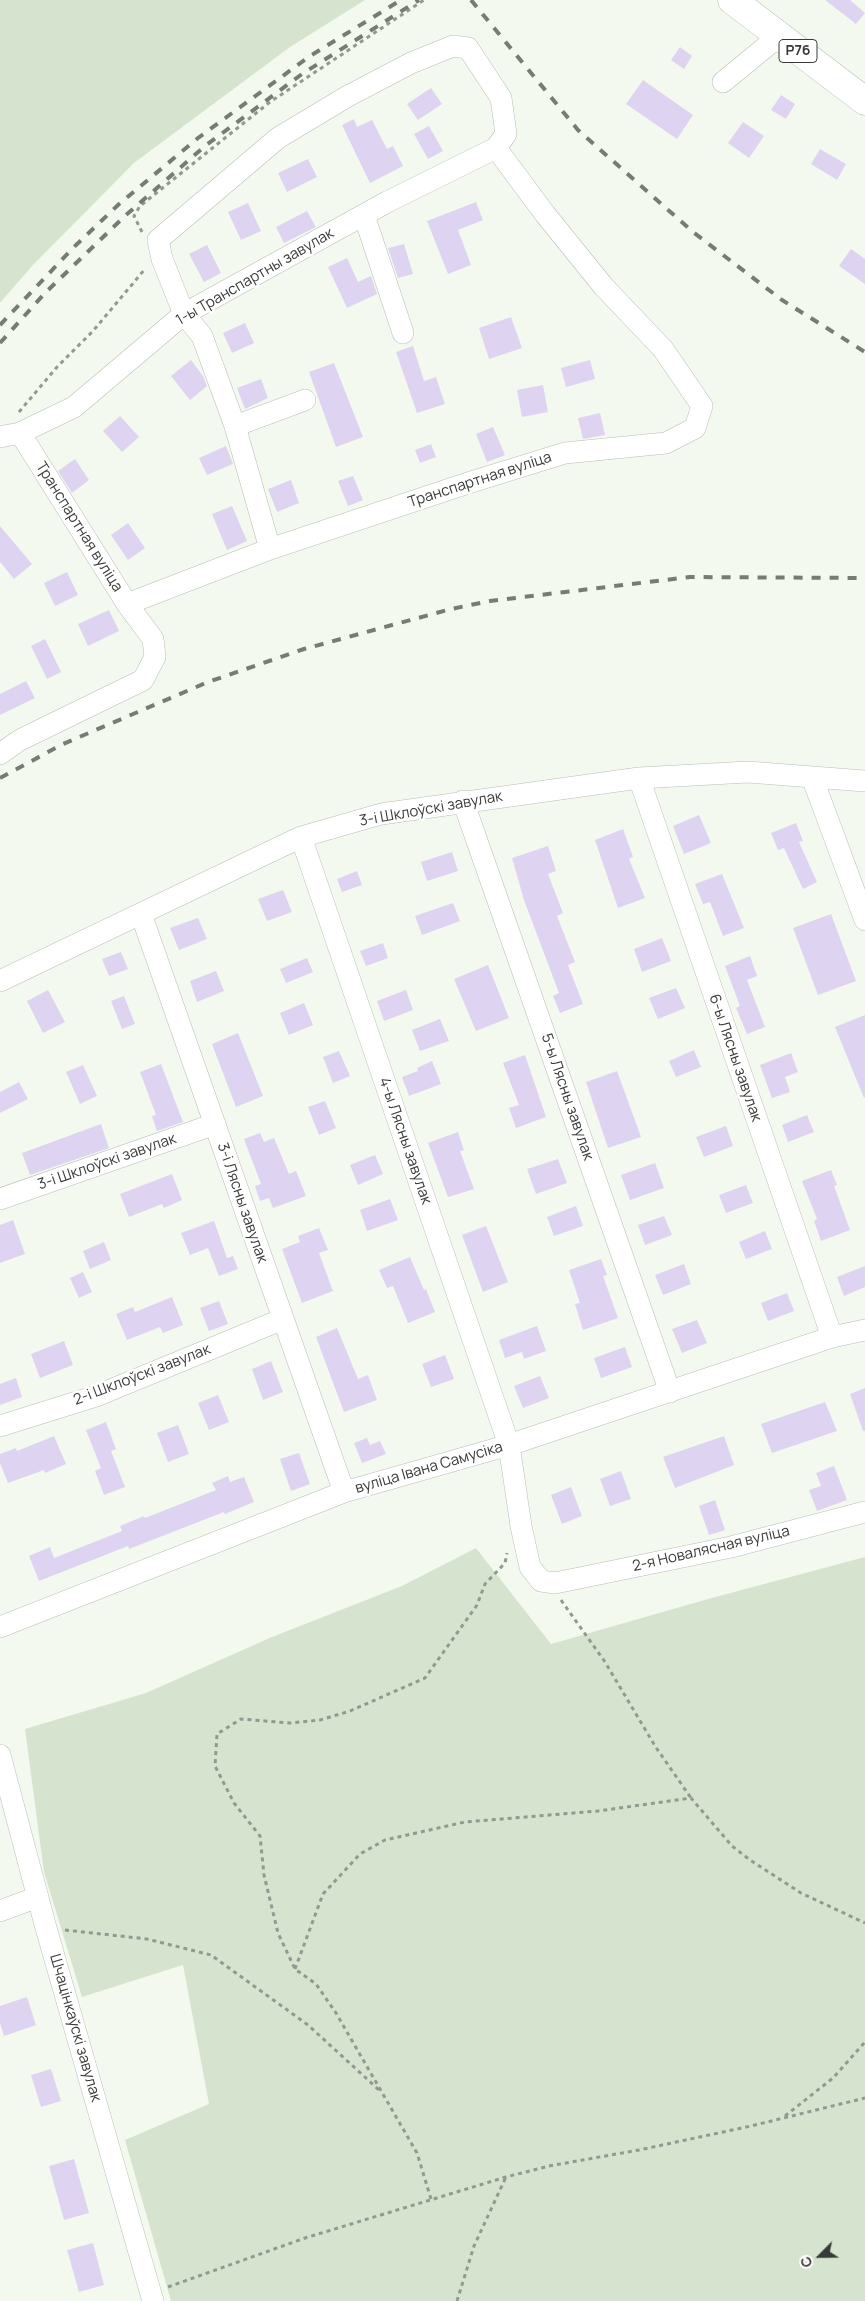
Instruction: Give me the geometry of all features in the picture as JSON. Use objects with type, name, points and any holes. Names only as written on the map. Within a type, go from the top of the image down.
[{"type":"main road","name":"Р76","points":[[732,0],[865,101]]},
{"type":"street","points":[[723,82],[779,36]]},
{"type":"street","points":[[270,549],[235,426],[202,336],[184,314],[160,251],[158,240],[278,138],[348,96],[395,71],[453,46],[468,48],[501,98],[506,134],[496,148]]},
{"type":"street","name":"1-ы Транспартны завулак","points":[[11,430],[74,407],[184,314],[364,215],[496,148]]},
{"type":"street","name":"Транспартная вуліца","points":[[11,430],[127,604],[270,549],[565,453],[666,443],[695,428],[702,406],[662,349],[604,287],[545,214],[496,148]]},
{"type":"street","points":[[364,215],[403,333]]},
{"type":"street","points":[[235,426],[305,400]]},
{"type":"street","points":[[0,754],[20,740],[143,680],[155,657],[153,639],[127,604]]},
{"type":"street","name":"3-і Шклоўскі завулак","points":[[0,981],[301,837],[380,814],[639,778],[748,772],[865,781]]},
{"type":"street","points":[[812,777],[865,920]]},
{"type":"street","name":"6-ы Лясны завулак","points":[[639,778],[832,1337]]},
{"type":"street","name":"5-ы Лясны завулак","points":[[463,801],[670,1392]]},
{"type":"street","name":"4-ы Лясны завулак","points":[[301,837],[510,1445],[521,1526],[530,1567],[541,1581],[555,1583]]},
{"type":"street","name":"3-і Лясны завулак","points":[[141,914],[344,1492]]},
{"type":"street","name":"3-і Шклоўскі завулак","points":[[0,1199],[215,1124]]},
{"type":"street","name":"2-і Шклоўскі завулак","points":[[0,1426],[96,1396],[283,1319]]},
{"type":"street","name":"вуліца Івана Самусіка","points":[[0,1627],[344,1492],[510,1445],[832,1337],[865,1330]]},
{"type":"street","name":"2-я Новалясная вуліца","points":[[555,1583],[730,1547],[865,1512]]},
{"type":"street","name":"Шчацінкаўскі завулак","points":[[0,1755],[46,1928],[152,2297]]},
{"type":"street","points":[[0,1911],[38,1897]]},
{"type":"path","points":[[11,430],[160,251],[134,220],[134,213],[140,206],[270,102],[424,0]]},
{"type":"path","points":[[430,2199],[417,2154],[383,2094],[336,2013],[321,1991],[316,1984],[295,1969],[278,1933],[264,1875],[260,1836],[234,1803],[215,1766],[217,1734],[241,1719],[290,1723],[320,1720],[350,1711],[425,1678],[477,1605],[485,1584],[506,1563],[508,1541],[521,1526]]},
{"type":"path","points":[[555,1583],[557,1594],[606,1662],[655,1746],[691,1798],[732,1846],[801,1893],[865,1923]]},
{"type":"path","points":[[295,1969],[323,1894],[360,1854],[384,1840],[465,1822],[598,1811],[691,1798]]},
{"type":"path","points":[[46,1928],[147,1939],[211,1955],[308,2025],[383,2094]]},
{"type":"path","points":[[783,2118],[810,2099],[833,2078],[865,2042]]},
{"type":"path","points":[[152,2297],[306,2238],[506,2177],[549,2166],[639,2150],[865,2098]]},
{"type":"path","points":[[457,2301],[474,2246],[506,2177]]},
{"type":"green space","points":[[0,0],[365,0],[290,47],[134,163],[32,266],[0,303]]},
{"type":"green space","points":[[476,1548],[551,1644],[865,1557],[865,2301],[171,2301],[125,2140],[209,2104],[183,1965],[82,1997],[44,1872],[25,1729],[146,1693],[272,1637],[402,1586]]},
{"type":"building","points":[[825,0],[850,0],[865,13],[856,24]]},
{"type":"building","points":[[680,47],[692,56],[684,69],[671,60]]},
{"type":"building","points":[[643,80],[693,115],[677,139],[626,104]]},
{"type":"building","points":[[431,88],[442,104],[418,120],[407,104]]},
{"type":"building","points":[[781,95],[795,104],[786,119],[771,110]]},
{"type":"building","points":[[354,119],[357,127],[372,120],[387,149],[393,146],[403,166],[370,183],[342,125]]},
{"type":"building","points":[[743,122],[764,136],[749,158],[728,143]]},
{"type":"building","points":[[429,126],[443,151],[428,159],[414,134]]},
{"type":"building","points":[[820,149],[846,164],[837,180],[811,164]]},
{"type":"building","points":[[308,159],[317,177],[287,192],[278,173]]},
{"type":"building","points":[[476,202],[483,220],[458,230],[471,265],[448,274],[427,221]]},
{"type":"building","points":[[248,203],[261,231],[241,240],[228,212]]},
{"type":"building","points":[[307,211],[316,227],[284,243],[276,227]]},
{"type":"building","points":[[404,244],[413,274],[398,278],[388,248]]},
{"type":"building","points":[[207,245],[221,273],[204,282],[189,254]]},
{"type":"building","points":[[851,249],[865,259],[865,284],[839,266]]},
{"type":"building","points":[[347,258],[358,282],[371,276],[377,294],[347,308],[328,267]]},
{"type":"building","points":[[511,317],[522,348],[489,359],[479,328]]},
{"type":"building","points":[[245,323],[254,343],[232,353],[223,333]]},
{"type":"building","points":[[413,346],[424,381],[436,377],[445,404],[417,413],[396,352]]},
{"type":"building","points":[[191,360],[203,376],[207,386],[190,400],[171,376]]},
{"type":"building","points":[[590,360],[595,379],[566,387],[561,368]]},
{"type":"building","points":[[334,363],[363,437],[336,447],[309,372]]},
{"type":"building","points":[[261,379],[268,398],[245,409],[237,388]]},
{"type":"building","points":[[543,385],[548,412],[522,417],[517,390]]},
{"type":"building","points":[[600,413],[605,435],[583,439],[578,418]]},
{"type":"building","points":[[120,416],[139,437],[122,452],[103,431]]},
{"type":"building","points":[[493,427],[505,455],[487,462],[476,434]]},
{"type":"building","points":[[431,444],[436,457],[420,463],[415,450]]},
{"type":"building","points":[[226,446],[233,464],[207,475],[199,458]]},
{"type":"building","points":[[75,459],[89,480],[72,493],[58,471]]},
{"type":"building","points":[[353,476],[363,500],[348,506],[338,481]]},
{"type":"building","points":[[291,480],[299,503],[277,512],[268,489]]},
{"type":"building","points":[[232,506],[247,541],[227,550],[212,514]]},
{"type":"building","points":[[128,523],[145,548],[128,560],[111,535]]},
{"type":"building","points":[[0,526],[32,564],[14,579],[0,562]]},
{"type":"building","points":[[67,572],[78,595],[55,606],[44,583]]},
{"type":"building","points":[[109,610],[119,631],[88,646],[78,624]]},
{"type":"building","points":[[45,639],[61,672],[47,679],[31,646]]},
{"type":"building","points":[[26,681],[35,698],[0,715],[0,694]]},
{"type":"building","points":[[699,815],[711,843],[684,854],[673,826]]},
{"type":"building","points":[[796,823],[803,841],[799,842],[817,882],[803,889],[784,848],[778,850],[771,833]]},
{"type":"building","points":[[623,829],[633,857],[629,859],[645,898],[618,908],[595,840]]},
{"type":"building","points":[[548,846],[556,871],[548,874],[563,913],[557,916],[575,962],[568,965],[583,1004],[560,1013],[553,996],[559,993],[524,900],[512,858]]},
{"type":"building","points":[[452,852],[458,871],[427,881],[421,862]]},
{"type":"building","points":[[357,871],[362,885],[342,892],[337,879]]},
{"type":"building","points":[[722,874],[744,928],[723,936],[710,902],[703,904],[695,884]]},
{"type":"building","points":[[283,890],[292,912],[267,921],[258,899]]},
{"type":"building","points":[[453,903],[460,921],[422,935],[415,916]]},
{"type":"building","points":[[831,914],[856,981],[818,995],[793,928]]},
{"type":"building","points":[[198,918],[207,939],[179,950],[170,928]]},
{"type":"building","points":[[662,938],[671,961],[642,972],[634,949]]},
{"type":"building","points":[[383,943],[388,958],[366,966],[360,951]]},
{"type":"building","points":[[121,952],[128,969],[109,976],[102,959]]},
{"type":"building","points":[[750,956],[757,976],[747,980],[765,1027],[747,1034],[736,1008],[740,1006],[725,966]]},
{"type":"building","points":[[307,958],[313,972],[286,983],[280,969]]},
{"type":"building","points":[[488,965],[509,1018],[476,1031],[454,979]]},
{"type":"building","points":[[216,971],[224,991],[197,1002],[190,981]]},
{"type":"building","points":[[676,988],[685,1008],[658,1019],[649,998]]},
{"type":"building","points":[[48,990],[65,1022],[43,1033],[27,1001]]},
{"type":"building","points":[[406,990],[413,1010],[384,1021],[377,1001]]},
{"type":"building","points":[[124,996],[135,1024],[122,1029],[111,1001]]},
{"type":"building","points":[[304,1003],[313,1025],[289,1035],[280,1013]]},
{"type":"building","points":[[865,1015],[865,1097],[864,1098],[835,1027]]},
{"type":"building","points":[[440,1019],[449,1041],[420,1051],[412,1030]]},
{"type":"building","points":[[238,1033],[263,1096],[236,1107],[212,1044]]},
{"type":"building","points":[[694,1050],[701,1067],[676,1077],[669,1061]]},
{"type":"building","points":[[339,1051],[350,1076],[333,1083],[323,1057]]},
{"type":"building","points":[[791,1053],[798,1072],[785,1077],[790,1092],[772,1098],[760,1065]]},
{"type":"building","points":[[525,1055],[546,1117],[516,1128],[509,1108],[519,1105],[503,1063]]},
{"type":"building","points":[[432,1061],[441,1084],[409,1096],[402,1077],[418,1071],[417,1068]]},
{"type":"building","points":[[161,1064],[183,1122],[157,1131],[152,1116],[156,1115],[140,1072]]},
{"type":"building","points":[[83,1065],[97,1096],[80,1104],[66,1072]]},
{"type":"building","points":[[617,1071],[641,1137],[608,1148],[586,1082]]},
{"type":"building","points":[[19,1082],[28,1099],[0,1113],[0,1092]]},
{"type":"building","points":[[325,1101],[336,1128],[319,1135],[308,1107]]},
{"type":"building","points":[[807,1115],[814,1132],[788,1142],[782,1125]]},
{"type":"building","points":[[101,1124],[109,1148],[30,1175],[22,1153]]},
{"type":"building","points":[[726,1126],[733,1146],[704,1157],[696,1137]]},
{"type":"building","points":[[458,1132],[464,1150],[460,1151],[474,1189],[448,1197],[428,1143]]},
{"type":"building","points":[[260,1133],[264,1142],[274,1138],[289,1174],[296,1171],[306,1196],[273,1208],[269,1198],[260,1201],[255,1186],[261,1184],[244,1139]]},
{"type":"building","points":[[375,1155],[383,1174],[358,1185],[350,1165]]},
{"type":"building","points":[[558,1159],[567,1183],[536,1194],[527,1169]]},
{"type":"building","points":[[655,1163],[664,1188],[630,1200],[621,1175]]},
{"type":"building","points":[[831,1170],[837,1185],[834,1186],[850,1230],[821,1241],[814,1221],[817,1219],[802,1181]]},
{"type":"building","points":[[172,1174],[182,1200],[164,1208],[162,1204],[129,1217],[120,1194]]},
{"type":"building","points":[[746,1185],[753,1203],[726,1213],[719,1195]]},
{"type":"building","points":[[390,1199],[398,1220],[367,1231],[360,1210]]},
{"type":"building","points":[[576,1206],[583,1226],[554,1236],[547,1217]]},
{"type":"building","points":[[664,1216],[672,1235],[645,1245],[638,1225]]},
{"type":"building","points":[[13,1220],[25,1254],[0,1263],[0,1225]]},
{"type":"building","points":[[214,1221],[227,1258],[233,1256],[238,1269],[219,1276],[208,1248],[190,1255],[181,1233]]},
{"type":"building","points":[[486,1226],[508,1282],[483,1292],[462,1235]]},
{"type":"building","points":[[319,1228],[328,1250],[319,1253],[333,1291],[302,1303],[282,1249],[300,1242],[298,1236]]},
{"type":"building","points":[[765,1231],[772,1249],[746,1259],[739,1242]]},
{"type":"building","points":[[104,1242],[111,1260],[90,1269],[83,1251]]},
{"type":"building","points":[[410,1257],[435,1312],[408,1323],[393,1286],[387,1288],[379,1270]]},
{"type":"building","points":[[601,1259],[607,1275],[603,1276],[618,1318],[583,1330],[575,1304],[580,1303],[569,1270]]},
{"type":"building","points":[[684,1264],[691,1284],[663,1295],[655,1275]]},
{"type":"building","points":[[865,1266],[865,1287],[844,1296],[837,1277]]},
{"type":"building","points":[[83,1272],[92,1292],[79,1298],[70,1278]]},
{"type":"building","points":[[787,1293],[794,1311],[768,1321],[761,1303]]},
{"type":"building","points":[[172,1297],[183,1325],[163,1333],[160,1327],[127,1340],[116,1314],[133,1307],[135,1312]]},
{"type":"building","points":[[219,1301],[228,1324],[209,1331],[200,1308]]},
{"type":"building","points":[[697,1320],[707,1343],[682,1353],[672,1329]]},
{"type":"building","points":[[537,1326],[546,1351],[524,1359],[522,1352],[505,1358],[499,1340]]},
{"type":"building","points":[[337,1328],[358,1379],[368,1375],[377,1400],[344,1412],[316,1337]]},
{"type":"building","points":[[64,1341],[73,1365],[40,1378],[31,1354]]},
{"type":"building","points":[[625,1347],[632,1367],[601,1378],[594,1358]]},
{"type":"building","points":[[445,1355],[454,1379],[431,1387],[422,1364]]},
{"type":"building","points":[[271,1361],[283,1392],[263,1400],[252,1369]]},
{"type":"building","points":[[540,1376],[549,1398],[523,1408],[514,1386]]},
{"type":"building","points":[[16,1378],[22,1397],[0,1405],[0,1384]]},
{"type":"building","points":[[865,1388],[865,1431],[863,1431],[850,1394]]},
{"type":"building","points":[[218,1395],[229,1422],[209,1430],[198,1403]]},
{"type":"building","points":[[825,1402],[837,1431],[772,1453],[761,1424]]},
{"type":"building","points":[[106,1422],[116,1449],[111,1451],[125,1487],[104,1495],[95,1471],[101,1468],[86,1430]]},
{"type":"building","points":[[178,1425],[189,1454],[168,1462],[157,1433]]},
{"type":"building","points":[[54,1436],[66,1464],[45,1473],[44,1470],[8,1483],[0,1463],[0,1454],[16,1448],[17,1451]]},
{"type":"building","points":[[724,1436],[734,1465],[675,1488],[663,1457]]},
{"type":"building","points":[[367,1438],[370,1445],[380,1441],[386,1454],[362,1463],[354,1443]]},
{"type":"building","points":[[299,1453],[310,1484],[291,1491],[280,1459]]},
{"type":"building","points":[[834,1466],[847,1500],[817,1511],[809,1490],[821,1486],[816,1473]]},
{"type":"building","points":[[621,1471],[631,1499],[610,1506],[600,1479]]},
{"type":"building","points":[[228,1476],[230,1482],[244,1477],[254,1502],[129,1549],[128,1546],[39,1581],[29,1556],[50,1547],[54,1558],[122,1531],[120,1526],[216,1490],[212,1483]]},
{"type":"building","points":[[571,1487],[582,1516],[562,1524],[551,1495]]},
{"type":"building","points":[[715,1500],[725,1530],[709,1535],[699,1506]]},
{"type":"building","points":[[27,1997],[36,2025],[4,2036],[0,2023],[0,2006]]},
{"type":"building","points":[[51,2069],[61,2101],[41,2107],[31,2075]]},
{"type":"building","points":[[74,2159],[89,2213],[64,2220],[49,2166]]},
{"type":"building","points":[[93,2243],[104,2285],[79,2292],[67,2250]]},
{"type":"railway","points":[[0,325],[74,247],[118,205],[198,138],[310,56],[401,0]]},
{"type":"railway","points":[[0,343],[45,293],[126,215],[205,146],[302,74],[419,0]]},
{"type":"railway","points":[[471,0],[578,130],[693,232],[782,300],[865,352]]},
{"type":"railway","points":[[0,778],[63,744],[208,682],[304,649],[451,609],[490,601],[690,577],[865,578]]}]
